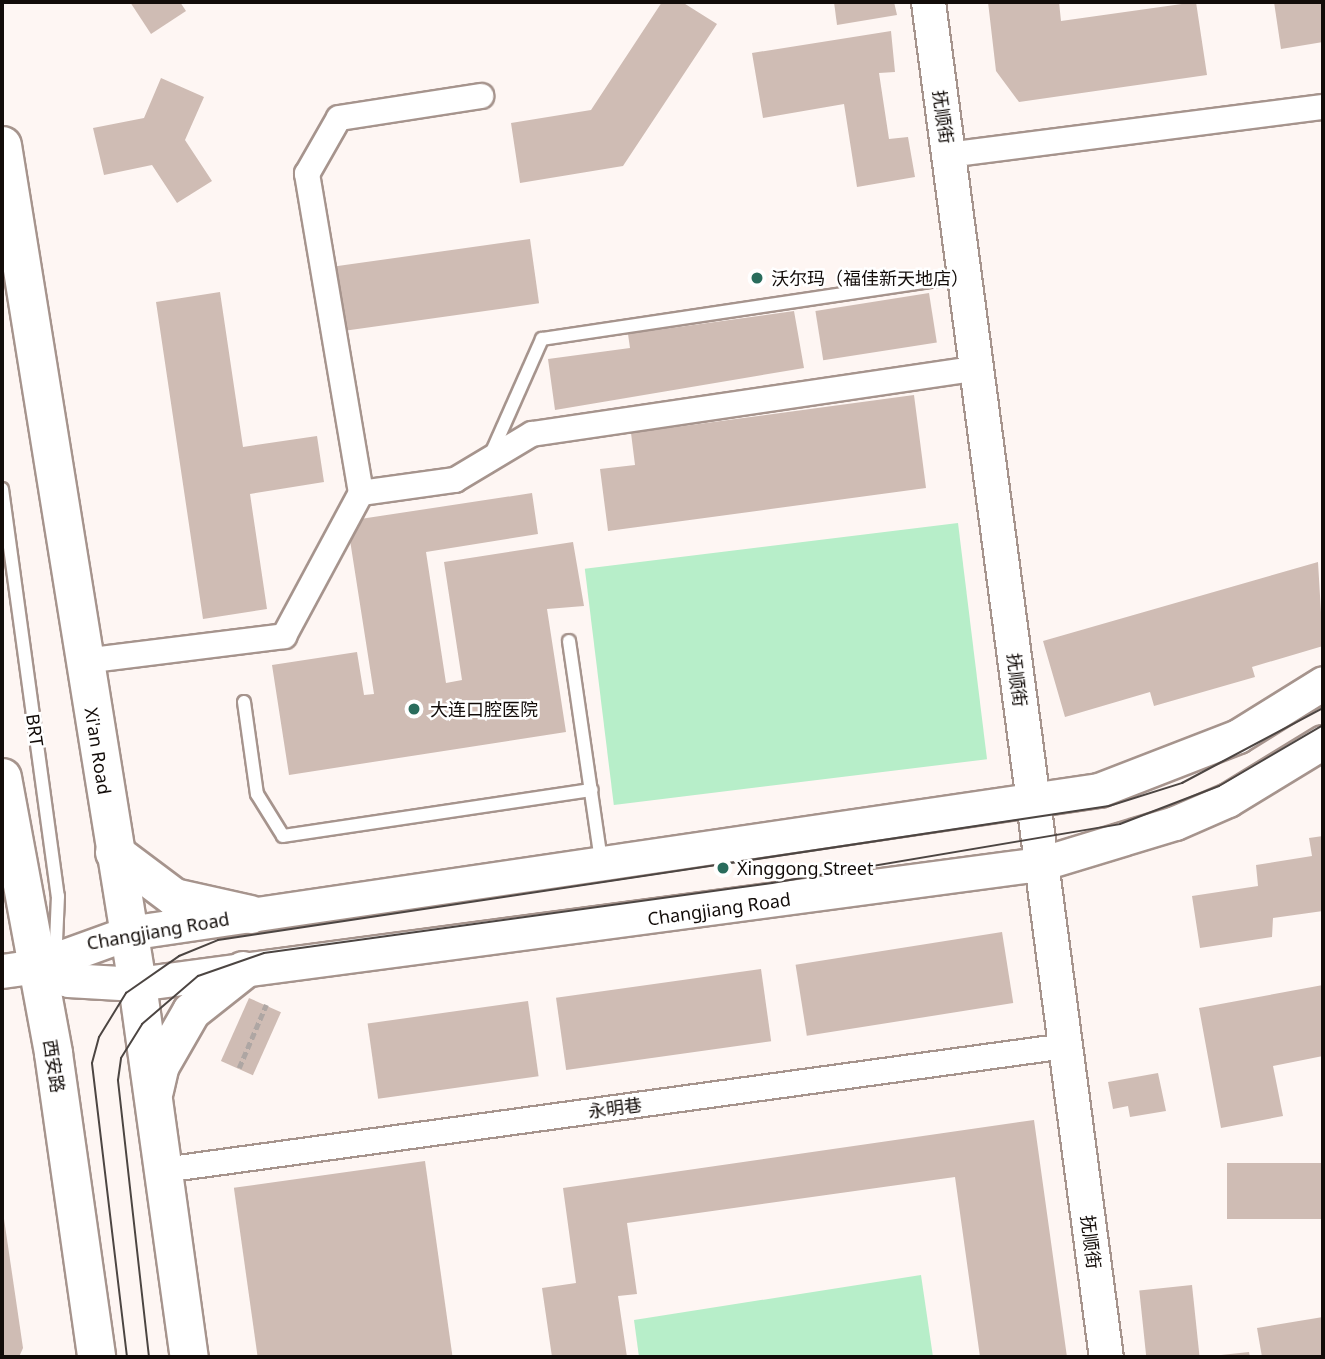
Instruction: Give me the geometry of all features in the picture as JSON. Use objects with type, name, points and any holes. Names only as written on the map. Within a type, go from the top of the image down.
[{"type":"main road","name":"抚顺街","points":[[928,2],[1106,1357]]},
{"type":"main road","name":"Xi'an Road","points":[[2,145],[128,933],[123,984],[153,1095],[189,1357]]},
{"type":"main road","name":"Changjiang Road","points":[[19,968],[69,949],[128,933],[601,861],[1032,800],[1148,776],[1238,736],[1323,683]]},
{"type":"main road","name":"Changjiang Road","points":[[19,968],[68,979],[123,984],[1040,864],[1175,823],[1228,800],[1323,742]]},
{"type":"main road","name":"西安路","points":[[2,777],[19,968],[96,1357]]},
{"type":"main road","points":[[114,852],[174,897],[250,914]]},
{"type":"main road","points":[[153,1095],[160,1065],[191,1011],[243,970]]},
{"type":"street","points":[[84,661],[284,636],[360,493],[307,174],[339,118],[481,96]]},
{"type":"street","points":[[948,155],[1323,107]]},
{"type":"street","points":[[360,493],[455,480],[532,434],[977,368]]},
{"type":"street","name":"永明巷","points":[[164,1170],[1066,1046]]},
{"type":"lane","points":[[488,460],[542,339],[964,276]]},
{"type":"lane","name":"BRT","points":[[2,489],[58,896],[56,941],[19,968]]},
{"type":"lane","points":[[569,641],[601,861]]},
{"type":"lane","points":[[244,702],[257,794],[283,836],[592,790]]},
{"type":"lane","points":[[58,896],[69,949],[123,984]]},
{"type":"path","points":[[239,1068],[266,1005]]},
{"type":"green space","points":[[958,523],[987,759],[614,805],[585,569]]},
{"type":"green space","points":[[921,1275],[933,1357],[639,1357],[634,1320]]},
{"type":"building","points":[[130,2],[180,2],[186,11],[151,34]]},
{"type":"building","points":[[662,2],[682,2],[717,24],[623,166],[520,183],[511,123],[591,110]]},
{"type":"building","points":[[834,2],[894,2],[897,15],[837,25]]},
{"type":"building","points":[[988,2],[1059,2],[1061,21],[1196,2],[1207,75],[1019,102],[996,71]]},
{"type":"building","points":[[1274,2],[1323,2],[1323,42],[1281,49]]},
{"type":"building","points":[[891,31],[895,72],[879,73],[889,139],[908,137],[915,177],[857,187],[844,104],[763,118],[752,53]]},
{"type":"building","points":[[161,78],[204,97],[185,140],[212,181],[177,203],[152,165],[104,175],[93,128],[144,118]]},
{"type":"building","points":[[530,239],[539,303],[345,331],[336,266]]},
{"type":"building","points":[[220,292],[243,447],[317,436],[324,482],[250,494],[267,609],[203,619],[156,302]]},
{"type":"building","points":[[929,293],[937,342],[823,360],[815,311]]},
{"type":"building","points":[[794,311],[804,368],[555,410],[548,359],[630,348],[628,334]]},
{"type":"building","points":[[914,395],[926,488],[608,531],[600,469],[635,465],[631,433]]},
{"type":"building","points":[[532,493],[538,534],[426,552],[446,683],[462,680],[444,562],[573,542],[584,606],[547,609],[566,732],[289,775],[272,665],[357,652],[364,695],[374,694],[347,521]]},
{"type":"building","points":[[1318,562],[1323,646],[1252,667],[1255,677],[1154,706],[1150,692],[1065,717],[1043,641]]},
{"type":"building","points":[[1323,836],[1323,911],[1273,918],[1272,937],[1200,948],[1192,896],[1258,886],[1256,865],[1312,856],[1309,838]]},
{"type":"building","points":[[1002,932],[1013,1003],[807,1036],[796,965]]},
{"type":"building","points":[[761,969],[771,1041],[566,1070],[556,998]]},
{"type":"building","points":[[1323,985],[1323,1056],[1273,1066],[1283,1116],[1221,1128],[1199,1008]]},
{"type":"building","points":[[249,998],[281,1012],[253,1075],[221,1061]]},
{"type":"building","points":[[528,1001],[539,1076],[378,1099],[368,1024]]},
{"type":"building","points":[[1158,1073],[1166,1111],[1130,1117],[1128,1106],[1113,1109],[1108,1082]]},
{"type":"building","points":[[1034,1120],[1067,1357],[980,1357],[955,1177],[627,1223],[637,1294],[618,1296],[627,1357],[552,1357],[542,1288],[576,1283],[563,1188]]},
{"type":"building","points":[[425,1161],[453,1357],[258,1357],[234,1188]]},
{"type":"building","points":[[1227,1163],[1323,1163],[1323,1219],[1227,1219]]},
{"type":"building","points":[[3,1212],[23,1348],[19,1357],[2,1357]]},
{"type":"building","points":[[1192,1285],[1200,1357],[1146,1357],[1139,1291]]},
{"type":"building","points":[[1323,1317],[1323,1357],[1262,1357],[1257,1328]]},
{"type":"building","points":[[1249,1352],[1250,1357],[1221,1357],[1221,1355]]},
{"type":"tram line","points":[[127,1357],[92,1063],[99,1037],[126,993],[179,956],[218,940],[1109,806],[1182,783],[1323,708]]},
{"type":"tram line","points":[[149,1357],[118,1080],[121,1058],[142,1024],[198,976],[264,953],[772,883],[1120,824],[1219,786],[1323,725]]},
{"type":"place","name":"沃尔玛（福佳新天地店）","points":[[757,278]]},
{"type":"place","name":"大连口腔医院","points":[[414,709]]},
{"type":"place","name":"Xinggong Street","points":[[723,868]]}]
